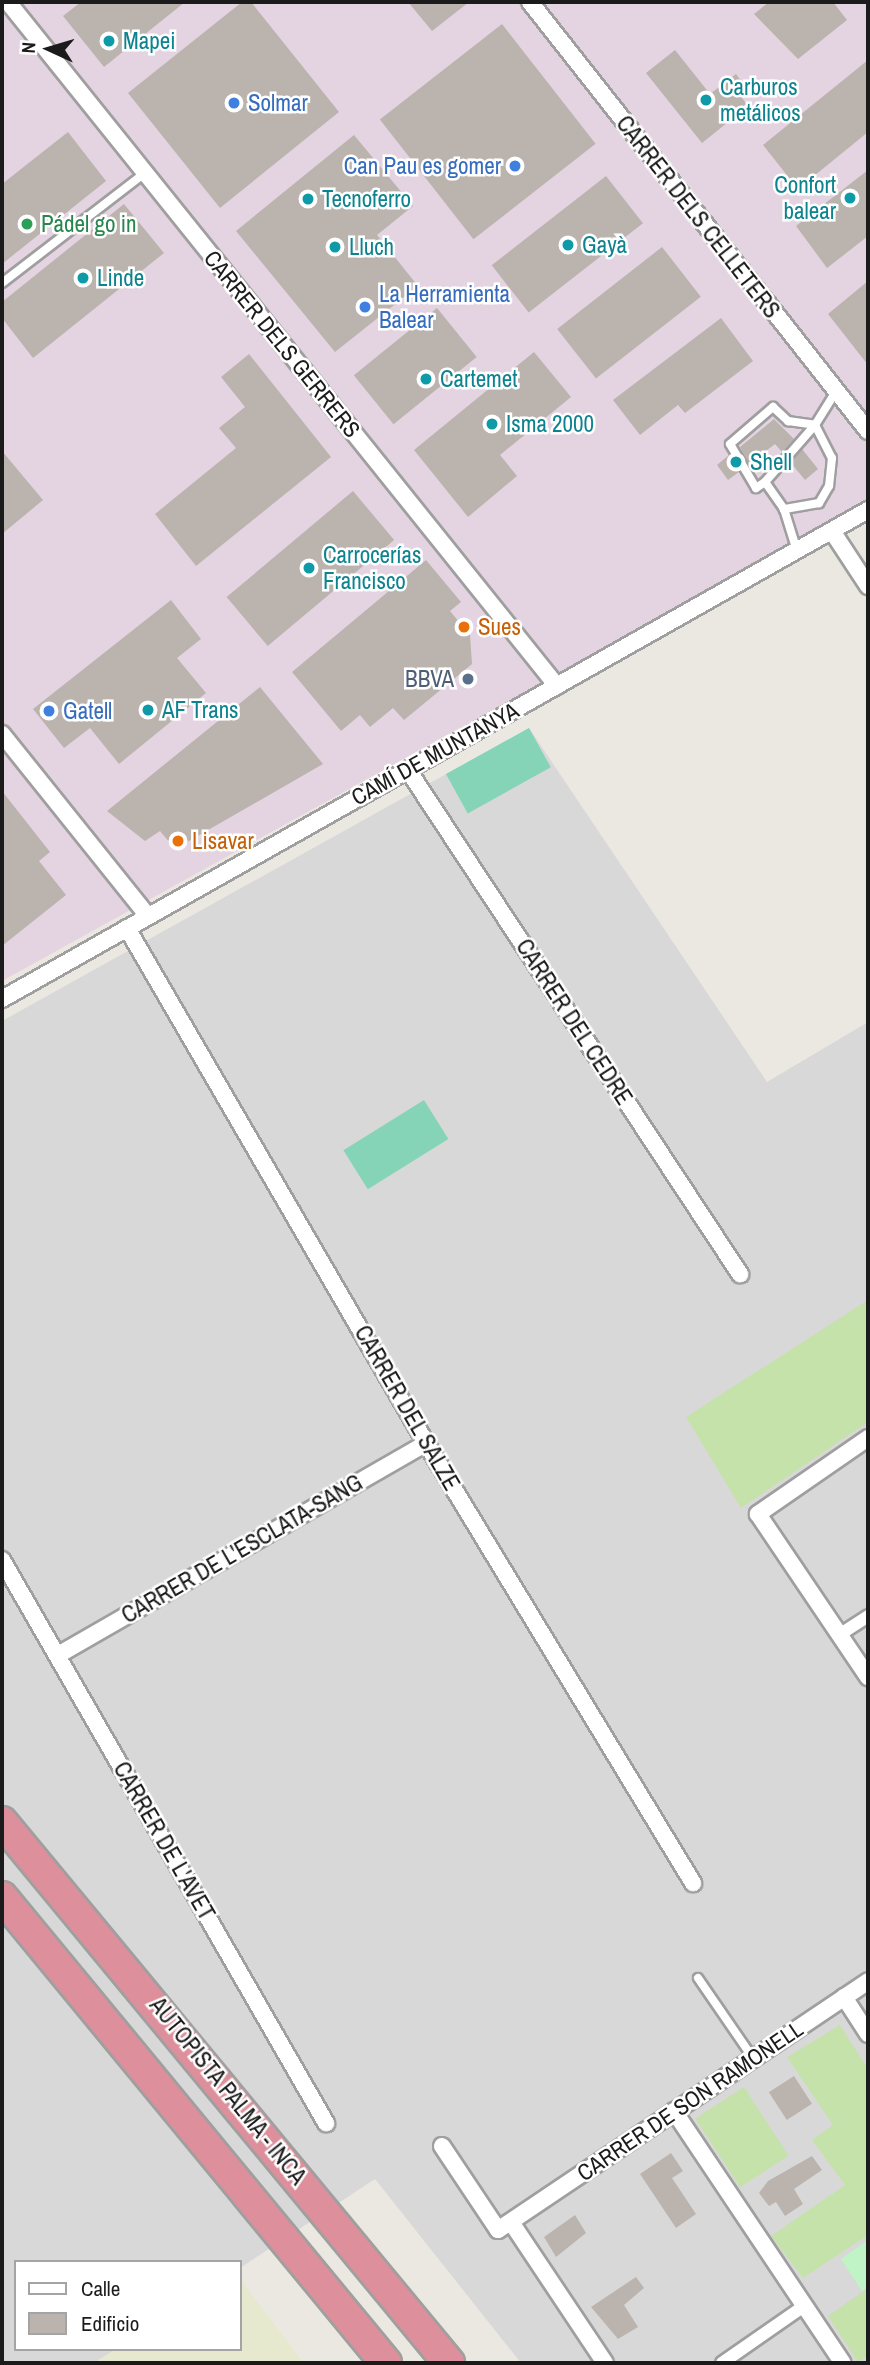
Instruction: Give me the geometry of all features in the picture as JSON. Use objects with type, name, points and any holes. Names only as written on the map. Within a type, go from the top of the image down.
[{"type":"highway","name":"AUTOPISTA PALMA - INCA","points":[[2,1822],[449,2363]]},
{"type":"highway","points":[[2,1898],[386,2363]]},
{"type":"street","name":"CARRER DELS GERRERS","points":[[8,2],[557,686]]},
{"type":"street","name":"CARRER DELS CELLETERS","points":[[530,2],[868,431]]},
{"type":"street","name":"CAMÍ DE MUNTANYA","points":[[2,999],[868,510]]},
{"type":"street","points":[[832,531],[868,586]]},
{"type":"street","points":[[2,734],[148,916]]},
{"type":"street","name":"CARRER DEL CEDRE","points":[[408,770],[740,1274]]},
{"type":"street","name":"CARRER DEL SALZE","points":[[127,928],[426,1443],[693,1883]]},
{"type":"street","points":[[868,1438],[758,1514],[868,1677]]},
{"type":"street","name":"CARRER DE L'ESCLATA-SANG","points":[[58,1656],[426,1443]]},
{"type":"street","name":"CARRER DE L'AVET","points":[[2,1560],[326,2123]]},
{"type":"street","points":[[839,1635],[868,1616]]},
{"type":"street","name":"CARRER DE SON RAMONELL","points":[[511,2222],[868,1981]]},
{"type":"street","points":[[844,1997],[868,2034]]},
{"type":"street","points":[[674,2112],[843,2363]]},
{"type":"street","points":[[442,2146],[498,2230],[511,2222],[605,2363]]},
{"type":"street","points":[[722,2363],[804,2306]]},
{"type":"lane","points":[[2,284],[145,173]]},
{"type":"lane","points":[[815,425],[788,421],[773,407],[730,444],[756,488],[765,482],[815,425],[836,392]]},
{"type":"lane","points":[[784,509],[819,503],[829,486],[832,458],[815,425]]},
{"type":"lane","points":[[765,482],[784,509],[797,551]]},
{"type":"lane","points":[[698,1978],[753,2058]]},
{"type":"shaded area","points":[[2,2],[868,2],[868,502],[2,981]]},
{"type":"shaded area","points":[[529,728],[767,1082],[868,1022],[868,2363],[521,2363],[375,2179],[242,2267],[242,2260],[14,2260],[14,2351],[113,2351],[94,2363],[2,2363],[2,1021]]},
{"type":"green space","points":[[529,728],[551,767],[468,813],[446,774]]},
{"type":"green space","points":[[424,1100],[448,1139],[368,1189],[343,1150]]},
{"type":"green space","points":[[868,1300],[868,1422],[741,1508],[686,1417]]},
{"type":"green space","points":[[840,2025],[868,2069],[868,2235],[803,2278],[771,2236],[845,2185],[812,2140],[833,2125],[787,2057]]},
{"type":"green space","points":[[744,2087],[789,2156],[740,2187],[695,2119]]},
{"type":"green space","points":[[868,2240],[868,2287],[862,2291],[841,2259]]},
{"type":"green space","points":[[242,2282],[304,2363],[94,2363],[113,2351],[242,2351]]},
{"type":"green space","points":[[868,2288],[868,2356],[858,2362],[828,2316]]},
{"type":"building","name":"Mapei","points":[[81,2],[185,2],[104,67],[63,16]]},
{"type":"building","name":"Solmar","points":[[242,2],[251,2],[339,112],[220,208],[128,93]]},
{"type":"building","points":[[408,2],[469,2],[432,31]]},
{"type":"building","points":[[769,2],[833,2],[847,20],[798,59],[754,14]]},
{"type":"building","points":[[502,24],[596,144],[473,239],[380,119]]},
{"type":"building","name":"Carburos metálicos","points":[[675,50],[710,94],[736,74],[744,85],[737,91],[748,106],[702,143],[646,73]]},
{"type":"building","points":[[868,60],[868,132],[798,189],[763,145]]},
{"type":"building","name":"Pádel go in","points":[[68,132],[106,181],[2,264],[2,184]]},
{"type":"building","points":[[354,135],[413,206],[377,235],[418,286],[335,352],[236,231]]},
{"type":"building","name":"Confort balear","points":[[868,170],[868,236],[827,268],[796,226]]},
{"type":"building","name":"Gayà","points":[[606,176],[643,223],[529,313],[492,265]]},
{"type":"building","name":"Linde","points":[[124,204],[164,253],[33,358],[2,318],[2,302]]},
{"type":"building","name":"Isma 2000","points":[[662,247],[701,297],[596,379],[557,329]]},
{"type":"building","points":[[868,281],[868,365],[828,314]]},
{"type":"building","points":[[437,308],[477,357],[393,424],[354,375]]},
{"type":"building","name":"Isma 2000","points":[[721,318],[753,361],[685,413],[678,405],[640,435],[613,400]]},
{"type":"building","name":"Isma 2000","points":[[534,352],[571,397],[500,455],[517,476],[468,517],[414,450]]},
{"type":"building","points":[[249,354],[331,457],[196,566],[155,514],[236,448],[219,428],[245,407],[221,377]]},
{"type":"building","points":[[774,419],[794,439],[782,452],[775,444],[749,464],[740,447]]},
{"type":"building","points":[[802,449],[818,469],[805,480],[791,463]]},
{"type":"building","points":[[2,451],[43,500],[2,534]]},
{"type":"building","points":[[729,455],[739,472],[728,480],[717,465]]},
{"type":"building","name":"Carrocerías Francisco","points":[[353,491],[394,540],[268,646],[227,597]]},
{"type":"building","points":[[426,560],[461,602],[450,611],[470,635],[472,664],[404,720],[393,708],[370,727],[360,715],[341,731],[292,672]]},
{"type":"building","points":[[171,600],[201,639],[177,658],[206,693],[119,764],[90,728],[64,748],[33,709]]},
{"type":"building","points":[[260,687],[323,764],[175,849],[160,831],[145,841],[107,811]]},
{"type":"building","points":[[2,791],[50,852],[39,861],[66,895],[2,946]]},
{"type":"building","points":[[794,2076],[812,2104],[787,2120],[769,2092]]},
{"type":"building","points":[[671,2153],[683,2171],[672,2178],[696,2214],[676,2228],[640,2174]]},
{"type":"building","points":[[812,2156],[822,2170],[794,2189],[803,2204],[785,2216],[776,2202],[769,2206],[759,2193],[768,2181]]},
{"type":"building","points":[[575,2215],[586,2233],[556,2257],[544,2237]]},
{"type":"building","points":[[636,2277],[644,2288],[624,2305],[638,2327],[618,2339],[591,2307]]},
{"type":"place","name":"Mapei","points":[[109,41]]},
{"type":"place","name":"Carburos metálicos","points":[[706,100]]},
{"type":"place","name":"Solmar","points":[[234,103]]},
{"type":"place","name":"Can Pau es gomer","points":[[515,166]]},
{"type":"place","name":"Confort balear","points":[[850,198]]},
{"type":"place","name":"Tecnoferro","points":[[308,199]]},
{"type":"place","name":"Pádel go in","points":[[27,224]]},
{"type":"place","name":"Gayà","points":[[568,245]]},
{"type":"place","name":"Lluch","points":[[335,247]]},
{"type":"place","name":"Linde","points":[[83,278]]},
{"type":"place","name":"La Herramienta Balear","points":[[365,307]]},
{"type":"place","name":"Cartemet","points":[[426,379]]},
{"type":"place","name":"Isma 2000","points":[[492,424]]},
{"type":"place","name":"Shell","points":[[736,462]]},
{"type":"place","name":"Carrocerías Francisco","points":[[309,568]]},
{"type":"place","name":"Sues","points":[[464,627]]},
{"type":"place","name":"BBVA","points":[[468,679]]},
{"type":"place","name":"AF Trans","points":[[148,710]]},
{"type":"place","name":"Gatell","points":[[49,711]]},
{"type":"place","name":"Lisavar","points":[[178,841]]}]
